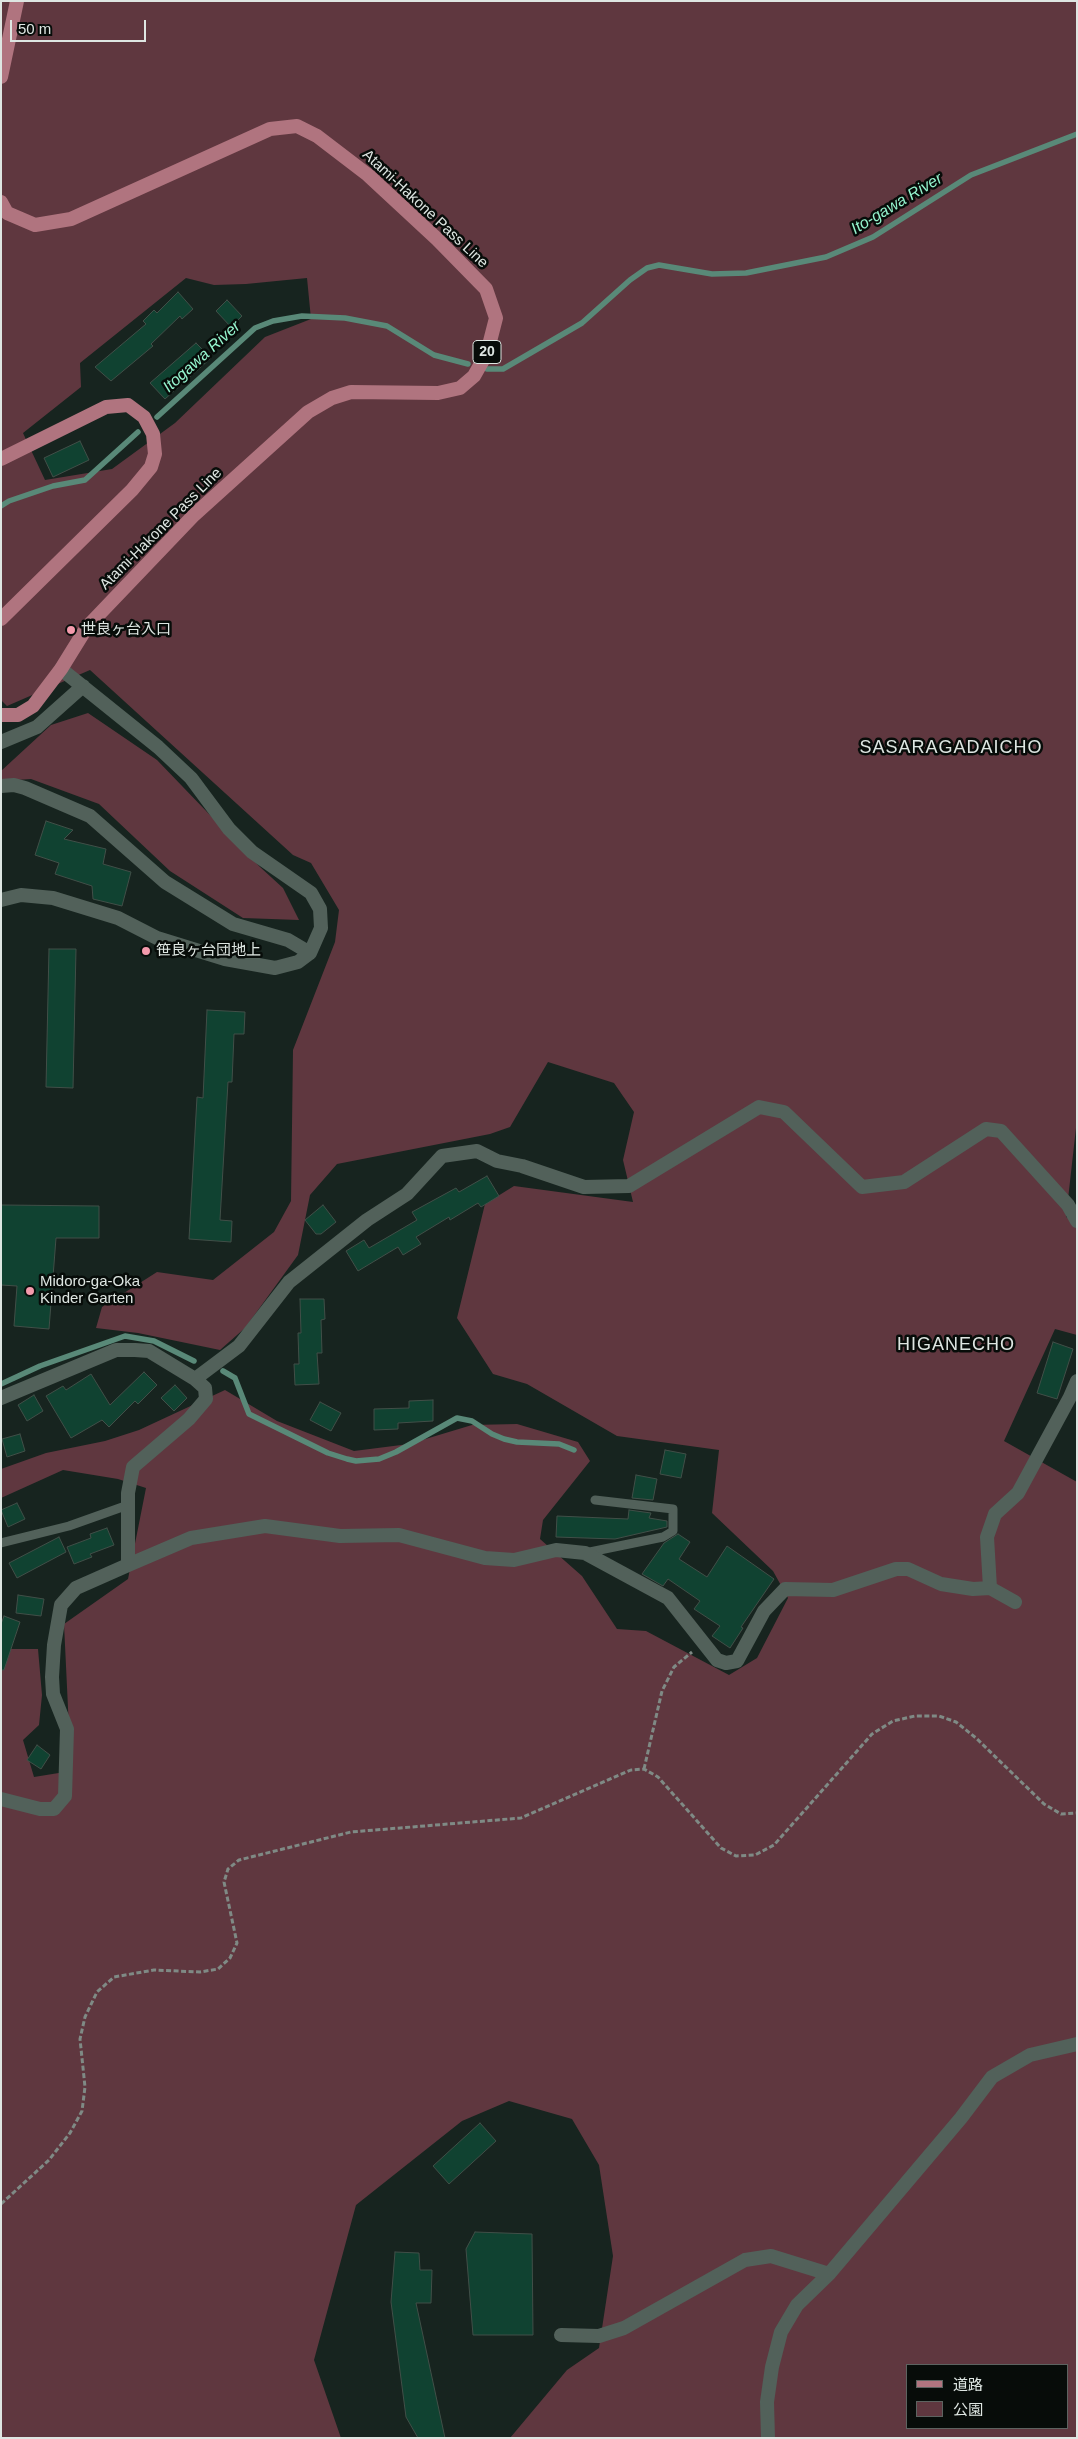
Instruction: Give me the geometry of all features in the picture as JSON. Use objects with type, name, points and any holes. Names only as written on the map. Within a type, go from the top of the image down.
[{"type":"main road","points":[[1,77],[18,1]]},
{"type":"main road","name":"Atami-Hakone Pass Line","points":[[1,202],[7,213],[35,225],[71,219],[270,128],[297,126],[317,136],[368,175],[437,239],[486,289],[496,318],[487,353],[474,376],[460,388],[438,393],[351,392],[332,398],[308,412],[194,515],[87,627],[62,669],[33,706],[18,715],[1,715]]},
{"type":"main road","points":[[1,459],[106,407],[128,405],[144,417],[153,434],[155,454],[151,467],[132,490],[1,619]]},
{"type":"street","points":[[1,900],[21,895],[60,900],[118,918],[156,938],[225,959],[275,968],[298,962],[310,953],[321,928],[320,909],[311,893],[252,852],[228,830],[191,778],[158,747],[62,669]]},
{"type":"street","points":[[1,742],[37,727],[82,686]]},
{"type":"street","points":[[1,786],[14,785],[25,788],[90,816],[165,882],[233,924],[288,940],[310,953]]},
{"type":"street","points":[[196,1379],[239,1346],[288,1282],[367,1220],[407,1194],[442,1156],[477,1151],[496,1161],[522,1166],[584,1187],[629,1186],[759,1108],[784,1112],[862,1187],[904,1182],[986,1129],[1002,1131],[1073,1207],[1077,1221]]},
{"type":"street","points":[[1,1398],[116,1350],[149,1351],[196,1379],[205,1388],[206,1399],[189,1419],[133,1467],[128,1505],[128,1565]]},
{"type":"street","points":[[990,1588],[987,1537],[995,1514],[1018,1493],[1070,1408],[1077,1381]]},
{"type":"street","points":[[1,1799],[40,1809],[54,1809],[66,1796],[67,1729],[53,1694],[52,1677],[54,1646],[61,1605],[76,1588],[192,1538],[265,1526],[340,1536],[398,1535],[485,1558],[514,1560],[556,1550],[585,1553],[668,1598],[718,1660],[726,1663],[737,1661],[764,1612],[785,1589],[833,1590],[896,1570],[908,1569],[941,1584],[973,1589],[990,1588],[1015,1602]]},
{"type":"street","points":[[768,2438],[767,2402],[772,2366],[781,2332],[797,2305],[829,2274],[992,2077],[1030,2055],[1077,2044]]},
{"type":"street","points":[[561,2335],[599,2336],[624,2328],[746,2260],[771,2256],[829,2274]]},
{"type":"lane","points":[[585,1553],[663,1537],[673,1531],[673,1509],[595,1500]]},
{"type":"lane","points":[[1,1543],[69,1526],[128,1505]]},
{"type":"path","points":[[644,1769],[662,1691],[674,1667],[704,1642]]},
{"type":"path","points":[[1,2204],[49,2160],[70,2133],[82,2111],[85,2087],[80,2039],[84,2017],[97,1992],[114,1977],[154,1970],[200,1972],[218,1969],[230,1958],[237,1943],[224,1882],[228,1869],[239,1860],[351,1832],[521,1818],[631,1770],[644,1769],[658,1777],[721,1848],[736,1856],[755,1855],[774,1845],[872,1734],[893,1721],[915,1716],[939,1716],[956,1722],[976,1738],[1044,1804],[1061,1814],[1077,1813]]},
{"type":"green space","points":[[1,1],[1077,1],[1077,1119],[1066,1217],[1077,1221],[1077,1335],[1055,1329],[1004,1441],[1077,1482],[1077,2438],[510,2438],[567,2370],[599,2348],[613,2256],[599,2165],[572,2119],[509,2101],[462,2121],[356,2205],[314,2360],[341,2438],[1,2438],[1,1649],[38,1649],[42,1695],[39,1725],[23,1740],[34,1777],[71,1771],[64,1624],[128,1579],[146,1488],[118,1479],[63,1470],[1,1498],[1,1469],[46,1453],[105,1441],[139,1430],[225,1390],[277,1421],[354,1451],[409,1444],[472,1425],[517,1424],[578,1442],[590,1461],[543,1520],[540,1539],[582,1576],[617,1629],[646,1631],[729,1675],[757,1658],[788,1598],[773,1571],[712,1513],[719,1450],[617,1436],[527,1384],[493,1374],[457,1318],[485,1204],[514,1186],[633,1202],[623,1160],[634,1112],[614,1083],[548,1062],[510,1127],[490,1134],[337,1164],[310,1195],[298,1255],[245,1328],[220,1350],[138,1333],[96,1328],[102,1307],[157,1272],[213,1280],[274,1232],[291,1201],[293,1050],[335,942],[339,910],[311,863],[293,855],[90,670],[7,706],[1,700]],"holes":[[[186,278],[214,285],[307,278],[311,319],[265,337],[175,423],[112,469],[45,480],[23,433],[81,387],[80,363]]]},
{"type":"green space","points":[[88,713],[157,760],[260,867],[283,888],[299,920],[243,918],[170,871],[99,804],[31,779],[1,781],[1,771],[51,725]]},
{"type":"building","points":[[178,292],[193,309],[182,319],[180,316],[151,344],[153,346],[111,381],[95,367],[146,324],[143,321],[154,310],[157,313]]},
{"type":"building","points":[[227,300],[242,316],[231,327],[216,311]]},
{"type":"building","points":[[196,343],[211,358],[165,399],[150,383]]},
{"type":"building","points":[[80,441],[89,460],[53,477],[44,458]]},
{"type":"building","points":[[46,821],[73,830],[64,839],[106,849],[103,864],[131,872],[122,906],[93,899],[92,886],[55,874],[59,863],[35,855]]},
{"type":"building","points":[[49,949],[76,949],[73,1088],[46,1087]]},
{"type":"building","points":[[207,1010],[245,1012],[244,1034],[234,1034],[232,1082],[228,1082],[220,1220],[232,1221],[231,1242],[189,1239],[197,1097],[203,1098]]},
{"type":"building","points":[[487,1176],[499,1196],[481,1207],[478,1203],[450,1220],[449,1217],[416,1237],[421,1244],[403,1255],[398,1247],[358,1271],[346,1251],[364,1240],[369,1248],[417,1220],[412,1212],[456,1188],[459,1192]]},
{"type":"building","points":[[1,1205],[99,1206],[99,1238],[56,1238],[49,1329],[14,1326],[17,1286],[1,1285]]},
{"type":"building","points":[[323,1205],[336,1222],[321,1234],[316,1234],[305,1220]]},
{"type":"building","points":[[300,1299],[324,1299],[325,1319],[321,1320],[322,1353],[317,1353],[319,1384],[295,1385],[294,1364],[299,1364],[298,1333],[301,1333]]},
{"type":"building","points":[[1053,1342],[1073,1349],[1057,1399],[1037,1393]]},
{"type":"building","points":[[144,1372],[157,1385],[138,1404],[135,1401],[109,1427],[102,1420],[71,1438],[46,1396],[63,1386],[66,1390],[91,1374],[110,1405]]},
{"type":"building","points":[[175,1385],[187,1398],[174,1411],[161,1398]]},
{"type":"building","points":[[34,1395],[43,1411],[27,1421],[18,1405]]},
{"type":"building","points":[[433,1400],[433,1421],[398,1423],[398,1429],[374,1430],[374,1409],[409,1408],[409,1401]]},
{"type":"building","points":[[320,1402],[341,1413],[331,1431],[310,1420]]},
{"type":"building","points":[[20,1434],[25,1451],[7,1457],[2,1439]]},
{"type":"building","points":[[665,1450],[686,1454],[681,1478],[660,1474]]},
{"type":"building","points":[[636,1475],[657,1479],[653,1500],[632,1498]]},
{"type":"building","points":[[17,1503],[25,1519],[8,1527],[1,1510]]},
{"type":"building","points":[[629,1510],[651,1513],[649,1518],[667,1521],[667,1527],[615,1539],[556,1537],[557,1516],[628,1519]]},
{"type":"building","points":[[107,1528],[114,1545],[90,1554],[92,1557],[74,1564],[67,1547],[91,1538],[90,1534]]},
{"type":"building","points":[[678,1534],[690,1542],[679,1559],[707,1577],[727,1546],[774,1579],[741,1627],[743,1628],[730,1648],[712,1636],[720,1626],[694,1609],[700,1601],[668,1579],[663,1586],[642,1574],[664,1543]]},
{"type":"building","points":[[59,1537],[66,1552],[17,1578],[9,1563]]},
{"type":"building","points":[[18,1595],[44,1599],[41,1616],[16,1613]]},
{"type":"building","points":[[4,1616],[20,1622],[4,1670],[1,1670],[1,1624]]},
{"type":"building","points":[[37,1745],[50,1755],[41,1769],[27,1760]]},
{"type":"building","points":[[480,2123],[496,2141],[449,2184],[433,2166]]},
{"type":"building","points":[[475,2232],[532,2234],[533,2335],[473,2335],[466,2249]]},
{"type":"building","points":[[395,2252],[419,2253],[420,2270],[432,2270],[431,2303],[416,2303],[445,2438],[418,2438],[406,2417],[391,2302]]},
{"type":"waterway","name":"Ito-gawa River","points":[[487,369],[503,369],[582,323],[630,280],[647,268],[659,265],[712,274],[746,273],[826,257],[873,237],[971,175],[1077,134]]},
{"type":"waterway","name":"Itogawa River","points":[[157,417],[255,328],[273,321],[302,316],[345,318],[387,326],[434,355],[468,364]]},
{"type":"waterway","name":"Itogawa River","points":[[1,506],[9,501],[53,486],[85,480],[138,432]]},
{"type":"waterway","points":[[1,1384],[40,1366],[125,1336],[154,1341],[194,1361]]},
{"type":"waterway","points":[[223,1371],[235,1378],[249,1414],[328,1453],[347,1459],[356,1461],[379,1459],[396,1452],[457,1418],[472,1421],[492,1434],[504,1439],[517,1442],[559,1444],[574,1450]]},
{"type":"place","name":"世良ヶ台入口","points":[[71,630]]},
{"type":"place","name":"笹良ヶ台団地上","points":[[146,951]]},
{"type":"place","name":"Midoro-ga-Oka Kinder Garten","points":[[30,1291]]},
{"type":"district","name":"SASARAGADAICHO","points":[[951,748]]},
{"type":"district","name":"HIGANECHO","points":[[956,1345]]}]
